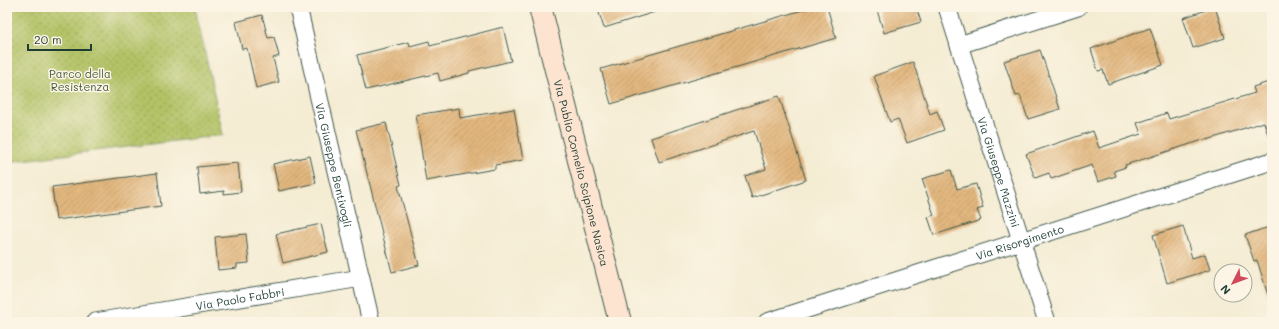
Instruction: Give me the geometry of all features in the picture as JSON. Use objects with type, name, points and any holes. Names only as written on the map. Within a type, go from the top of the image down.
[{"type":"street","name":"Via Giuseppe Bentivogli","points":[[298,7],[371,322]]},
{"type":"street","name":"Via Giuseppe Mazzini","points":[[947,7],[1047,322]]},
{"type":"street","points":[[959,45],[1078,7]]},
{"type":"street","name":"Via Publio Cornelio Scipione Nasica","points":[[543,13],[620,322]]},
{"type":"street","name":"Via Risorgimento","points":[[767,322],[1272,161]]},
{"type":"street","name":"Via Paolo Fabbri","points":[[95,322],[361,278]]},
{"type":"green space","name":"Parco della Resistenza","points":[[7,7],[195,7],[223,135],[7,162]]},
{"type":"building","points":[[597,7],[657,7],[658,11],[604,28]]},
{"type":"building","points":[[813,7],[827,7],[836,38],[611,104],[601,69]]},
{"type":"building","points":[[876,7],[916,7],[921,22],[884,33]]},
{"type":"building","points":[[1215,7],[1225,38],[1193,48],[1183,18]]},
{"type":"building","points":[[262,15],[268,38],[274,37],[279,56],[273,58],[279,82],[256,88],[247,48],[242,49],[236,22]]},
{"type":"building","points":[[503,27],[511,61],[469,71],[469,73],[440,81],[438,73],[366,90],[357,55],[409,42],[410,46],[429,41],[430,46]]},
{"type":"building","points":[[1150,28],[1163,65],[1108,84],[1103,70],[1098,71],[1091,49]]},
{"type":"building","points":[[1040,50],[1060,109],[1028,119],[1020,95],[1016,96],[1004,61]]},
{"type":"building","points":[[913,62],[930,114],[937,111],[944,130],[907,143],[898,119],[890,122],[874,76]]},
{"type":"building","points":[[1272,81],[1272,135],[1268,135],[1264,122],[1125,165],[1126,167],[1114,171],[1116,176],[1098,182],[1092,165],[1051,179],[1049,173],[1035,178],[1026,154],[1093,131],[1099,148],[1141,134],[1137,123],[1167,113],[1169,119],[1255,93],[1253,87]]},
{"type":"building","points":[[779,96],[806,180],[752,198],[745,176],[766,169],[754,131],[659,162],[651,138]]},
{"type":"building","points":[[459,108],[460,118],[514,109],[523,160],[495,165],[495,169],[426,181],[416,115]]},
{"type":"building","points":[[386,123],[401,185],[398,186],[419,265],[392,272],[356,130]]},
{"type":"building","points":[[310,156],[316,183],[279,191],[273,164]]},
{"type":"building","points":[[238,163],[241,192],[224,194],[224,191],[200,194],[197,167]]},
{"type":"building","points":[[951,170],[957,189],[976,184],[983,208],[977,210],[981,220],[934,235],[928,217],[934,215],[922,179]]},
{"type":"building","points":[[157,173],[161,206],[56,220],[52,187]]},
{"type":"building","points":[[321,224],[328,252],[283,263],[276,234]]},
{"type":"building","points":[[1183,226],[1192,258],[1205,254],[1210,270],[1167,283],[1153,235]]},
{"type":"building","points":[[1272,226],[1272,294],[1268,295],[1257,260],[1254,261],[1245,235]]},
{"type":"building","points":[[246,234],[249,263],[237,264],[237,268],[218,270],[215,237]]}]
